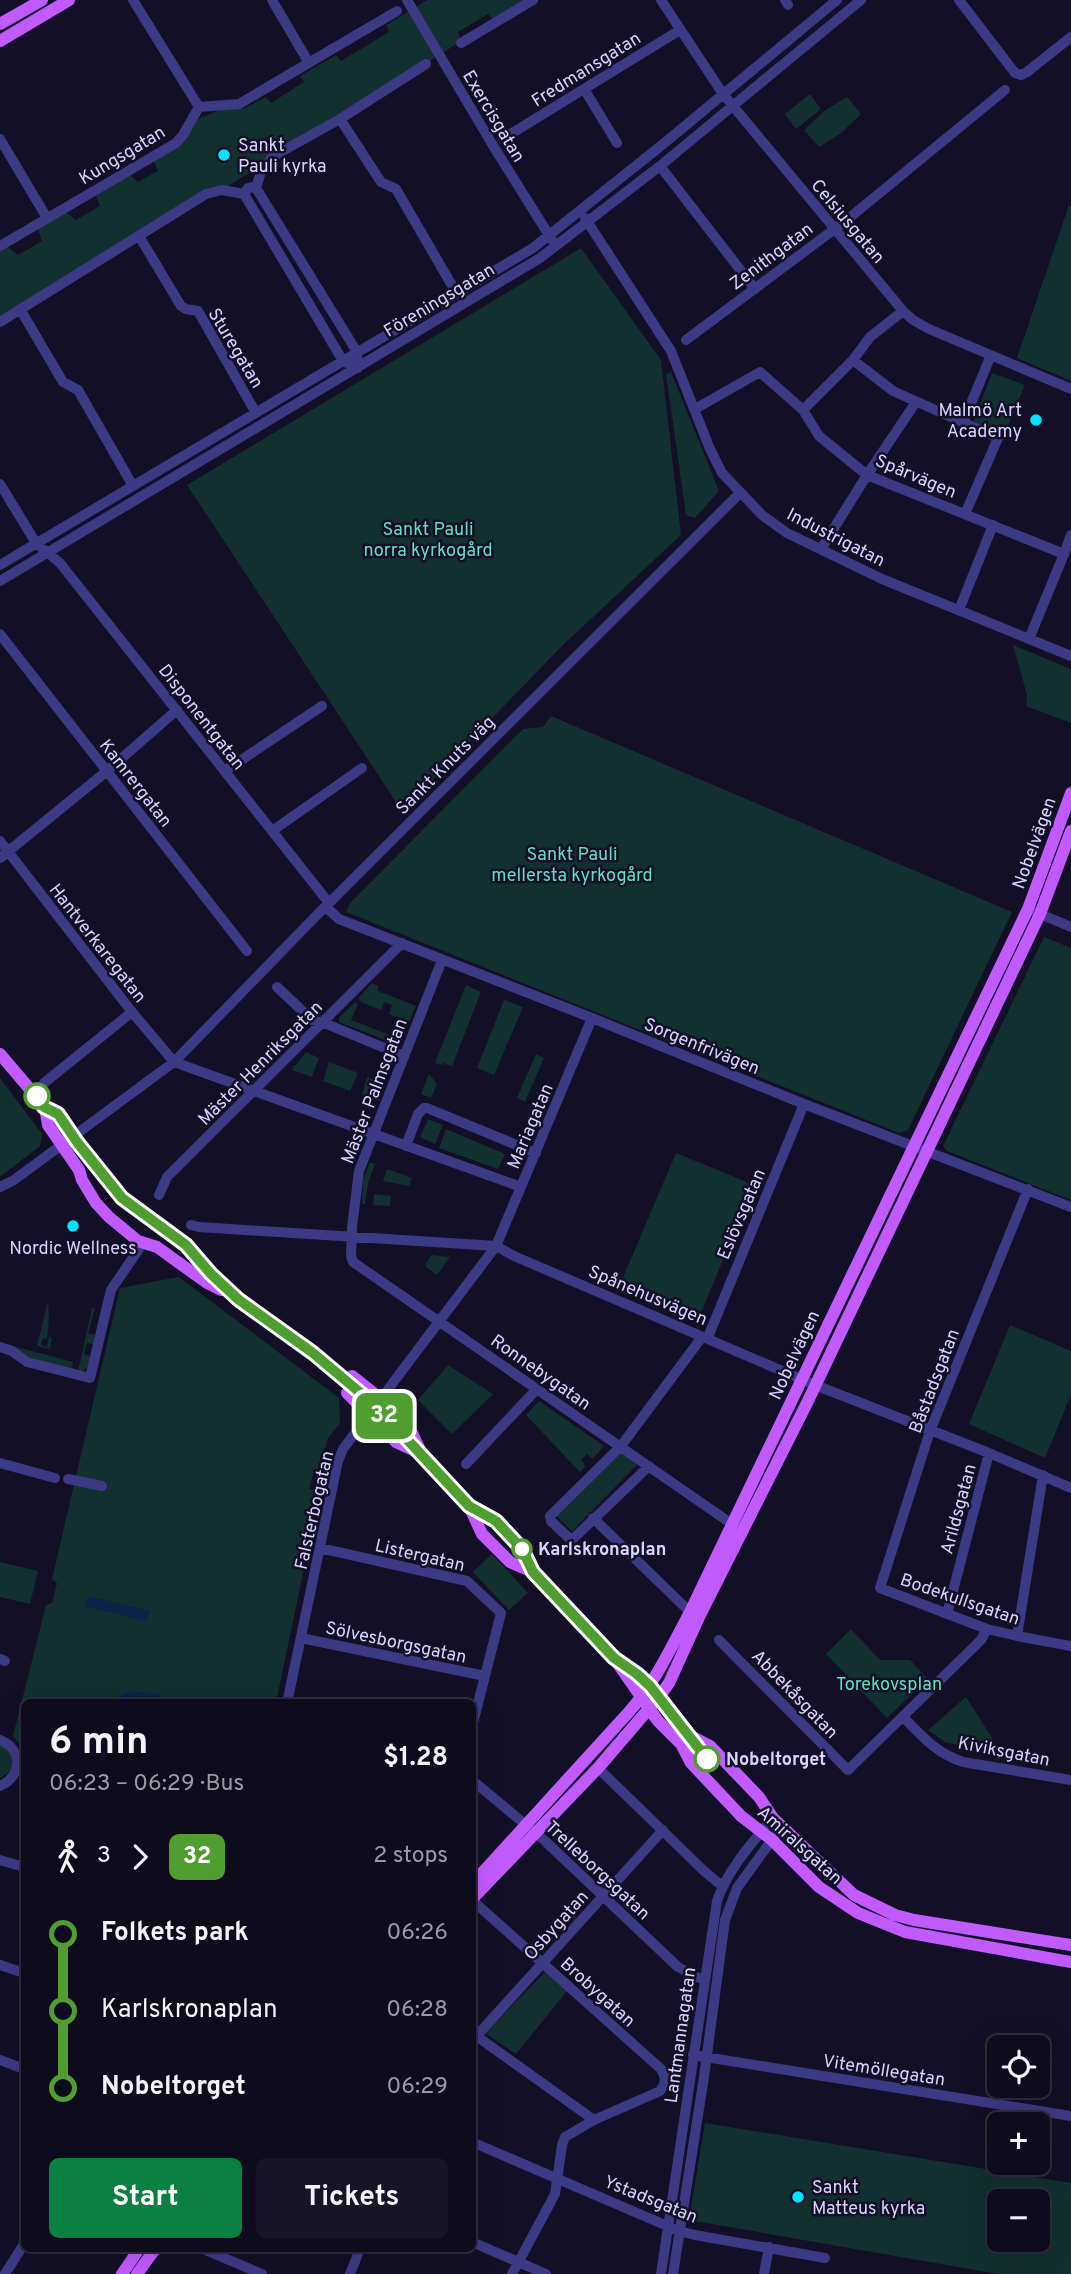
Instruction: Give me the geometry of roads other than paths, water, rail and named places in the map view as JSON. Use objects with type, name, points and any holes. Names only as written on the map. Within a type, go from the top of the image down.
[{"type":"main road","points":[[0,24],[42,0]]},
{"type":"main road","points":[[0,41],[69,0]]},
{"type":"main road","name":"Nobelvägen","points":[[476,1880],[598,1768],[648,1697],[913,1146],[1034,911],[1071,793]]},
{"type":"main road","name":"Nobelvägen","points":[[476,1894],[648,1697],[659,1697],[668,1683],[815,1385],[926,1151],[1071,831]]},
{"type":"main road","name":"Amiralsgatan","points":[[0,1054],[44,1107],[58,1114],[122,1198],[186,1245],[211,1274],[239,1300],[313,1353],[347,1372],[375,1407],[396,1442],[422,1454]]},
{"type":"main road","name":"Amiralsgatan","points":[[44,1107],[48,1125],[79,1170],[96,1203],[124,1231],[143,1243],[157,1247],[207,1283],[239,1300]]},
{"type":"main road","name":"Amiralsgatan","points":[[313,1353],[340,1388],[410,1429],[422,1454],[469,1506],[482,1534],[510,1562],[533,1572]]},
{"type":"main road","name":"Amiralsgatan","points":[[469,1506],[496,1521],[522,1549],[533,1572],[648,1697],[658,1720],[681,1744],[691,1763],[741,1816],[767,1836],[819,1887],[840,1902],[880,1923],[905,1932],[1071,1962]]},
{"type":"main road","name":"Amiralsgatan","points":[[659,1697],[689,1735],[710,1745],[751,1788],[777,1822],[854,1895],[895,1915],[1071,1945]]},
{"type":"main road","points":[[122,2274],[137,2252]]},
{"type":"main road","points":[[137,2274],[153,2252]]},
{"type":"street","points":[[133,0],[200,107],[239,104],[397,12]]},
{"type":"street","points":[[272,0],[309,63]]},
{"type":"street","name":"Exercisgatan","points":[[407,0],[556,246]]},
{"type":"street","points":[[461,43],[533,0]]},
{"type":"street","name":"Celsiusgatan","points":[[661,0],[723,94],[903,311],[920,325],[1071,389]]},
{"type":"street","name":"Föreningsgatan","points":[[0,565],[533,248],[837,0]]},
{"type":"street","name":"Föreningsgatan","points":[[0,581],[540,258],[660,166],[861,0]]},
{"type":"street","points":[[959,0],[1011,70],[1021,75],[1071,37]]},
{"type":"street","name":"Fredmansgatan","points":[[509,135],[680,30]]},
{"type":"street","points":[[0,322],[206,194],[222,190],[244,194],[343,361],[358,368],[357,352],[256,188],[261,172],[272,157],[340,119],[426,64]]},
{"type":"street","points":[[584,89],[617,143]]},
{"type":"street","name":"Zenithgatan","points":[[686,340],[848,219],[1005,90]]},
{"type":"street","name":"Kungsgatan","points":[[0,246],[176,143],[200,107]]},
{"type":"street","points":[[340,119],[380,182],[396,189],[457,294]]},
{"type":"street","points":[[0,139],[47,218]]},
{"type":"street","points":[[660,166],[755,289]]},
{"type":"street","points":[[244,194],[248,188],[256,188]]},
{"type":"street","name":"Industrigatan","points":[[580,212],[671,351],[722,473],[762,515],[779,527],[882,579],[1071,656]]},
{"type":"street","name":"Sturegatan","points":[[139,236],[181,306],[198,311],[256,413]]},
{"type":"street","points":[[20,309],[63,382],[78,390],[133,486]]},
{"type":"street","points":[[803,410],[853,360],[870,337],[903,311]]},
{"type":"street","points":[[963,423],[991,355]]},
{"type":"street","points":[[853,360],[893,391],[998,438],[965,514]]},
{"type":"street","name":"Spårvägen","points":[[695,409],[760,372],[803,410],[819,436],[867,475],[1064,554]]},
{"type":"street","points":[[821,549],[916,402]]},
{"type":"street","points":[[0,484],[36,543]]},
{"type":"street","name":"Sankt Knuts väg","points":[[0,1187],[14,1180],[174,1062],[327,905],[740,493]]},
{"type":"street","points":[[958,610],[993,525]]},
{"type":"street","points":[[1029,639],[1071,535]]},
{"type":"street","name":"Disponentgatan","points":[[36,543],[60,563],[272,831],[327,905]]},
{"type":"street","name":"Kamrergatan","points":[[0,634],[247,951]]},
{"type":"street","points":[[225,771],[322,706]]},
{"type":"street","points":[[4,855],[177,710]]},
{"type":"street","points":[[272,831],[362,768]]},
{"type":"street","name":"Hantverkaregatan","points":[[0,841],[4,855],[174,1062]]},
{"type":"street","name":"Sorgenfrivägen","points":[[327,905],[339,919],[1071,1207]]},
{"type":"street","points":[[1034,911],[1071,927]]},
{"type":"street","name":"Mäster Henriksgatan","points":[[159,1195],[167,1177],[393,958],[402,943]]},
{"type":"street","name":"Mäster Palmsgatan","points":[[352,1236],[357,1180],[442,960]]},
{"type":"street","points":[[277,987],[312,1020],[404,1056]]},
{"type":"street","points":[[44,1083],[132,1012]]},
{"type":"street","name":"Mariagatan","points":[[496,1246],[592,1018]]},
{"type":"street","points":[[174,1062],[521,1187]]},
{"type":"street","name":"Eslövsgatan","points":[[621,1447],[705,1337],[804,1104]]},
{"type":"street","points":[[406,1146],[418,1114],[427,1108],[536,1153]]},
{"type":"street","name":"Båstadsgatan","points":[[880,1588],[930,1432],[1028,1189]]},
{"type":"street","name":"Spånehusvägen","points":[[191,1225],[496,1246],[815,1385],[1071,1488]]},
{"type":"street","name":"Ronnebygatan","points":[[352,1236],[353,1262],[732,1524]]},
{"type":"street","points":[[0,1347],[12,1351],[27,1362],[90,1378],[111,1290],[143,1243]]},
{"type":"street","name":"Falsterbogatan","points":[[288,1699],[338,1461],[343,1449],[496,1246]]},
{"type":"street","points":[[467,1464],[537,1389]]},
{"type":"street","points":[[621,1447],[550,1516],[551,1521],[569,1538],[574,1538],[649,1466]]},
{"type":"street","name":"Arildsgatan","points":[[947,1614],[989,1453]]},
{"type":"street","points":[[0,1463],[55,1478]]},
{"type":"street","points":[[1017,1636],[1043,1475]]},
{"type":"street","points":[[68,1479],[102,1486]]},
{"type":"street","points":[[593,1518],[690,1612]]},
{"type":"street","name":"Listergatan","points":[[320,1548],[467,1581],[501,1613],[485,1676]]},
{"type":"street","name":"Bodekullsgatan","points":[[880,1588],[987,1629],[1071,1646]]},
{"type":"street","points":[[903,1717],[981,1640],[987,1629]]},
{"type":"street","name":"Sölvesborgsgatan","points":[[301,1639],[485,1676]]},
{"type":"street","name":"Abbekåsgatan","points":[[719,1640],[848,1770],[903,1717]]},
{"type":"street","points":[[476,1711],[485,1676]]},
{"type":"street","name":"Kiviksgatan","points":[[903,1717],[947,1757],[1071,1780]]},
{"type":"street","points":[[0,1740],[9,1744],[15,1752],[20,1774],[0,1786]]},
{"type":"street","points":[[598,1768],[722,1886]]},
{"type":"street","name":"Trelleborgsgatan","points":[[476,1783],[604,1895],[678,1967],[704,1979]]},
{"type":"street","name":"Lantmannagatan","points":[[673,2274],[707,2058],[725,1920],[737,1888],[777,1822]]},
{"type":"street","name":"Osbygatan","points":[[476,2035],[663,1830]]},
{"type":"street","name":"Lantmannagatan","points":[[661,2274],[712,1925],[722,1886],[733,1868],[767,1836]]},
{"type":"street","points":[[0,1860],[21,1866]]},
{"type":"street","name":"Brobygatan","points":[[476,1903],[661,2069],[665,2076],[660,2091],[594,2120]]},
{"type":"street","points":[[0,1965],[21,1972]]},
{"type":"street","points":[[476,2038],[594,2120],[565,2137],[555,2193],[512,2274]]},
{"type":"street","name":"Vitemöllegatan","points":[[693,2055],[1071,2116]]},
{"type":"street","points":[[0,2060],[21,2068]]},
{"type":"street","name":"Ystadsgatan","points":[[476,2144],[679,2231],[825,2258]]},
{"type":"street","points":[[476,2244],[546,2274]]},
{"type":"street","points":[[765,2274],[769,2248]]},
{"type":"street","points":[[5,2274],[21,2249]]},
{"type":"street","points":[[210,2252],[262,2274]]},
{"type":"street","points":[[350,2274],[359,2252]]},
{"type":"water","points":[[88,1596],[150,1611],[147,1622],[85,1606]]},
{"type":"water","points":[[134,1691],[158,1694],[160,1699],[119,1699],[125,1693]]},
{"type":"place","name":"Sankt Pauli kyrka","points":[[224,155]]},
{"type":"place","name":"Malmö Art Academy","points":[[1036,420]]},
{"type":"place","name":"Nordic Wellness","points":[[73,1226]]},
{"type":"place","name":"Karlskronaplan","points":[[522,1549]]},
{"type":"place","name":"Nobeltorget","points":[[707,1759]]},
{"type":"place","name":"Sankt Matteus kyrka","points":[[798,2197]]},
{"type":"park label","name":"Sankt Pauli norra kyrkogård","points":[[428,539]]},
{"type":"park label","name":"Sankt Pauli mellersta kyrkogård","points":[[572,864]]},
{"type":"park label","name":"Torekovsplan","points":[[889,1684]]}]
